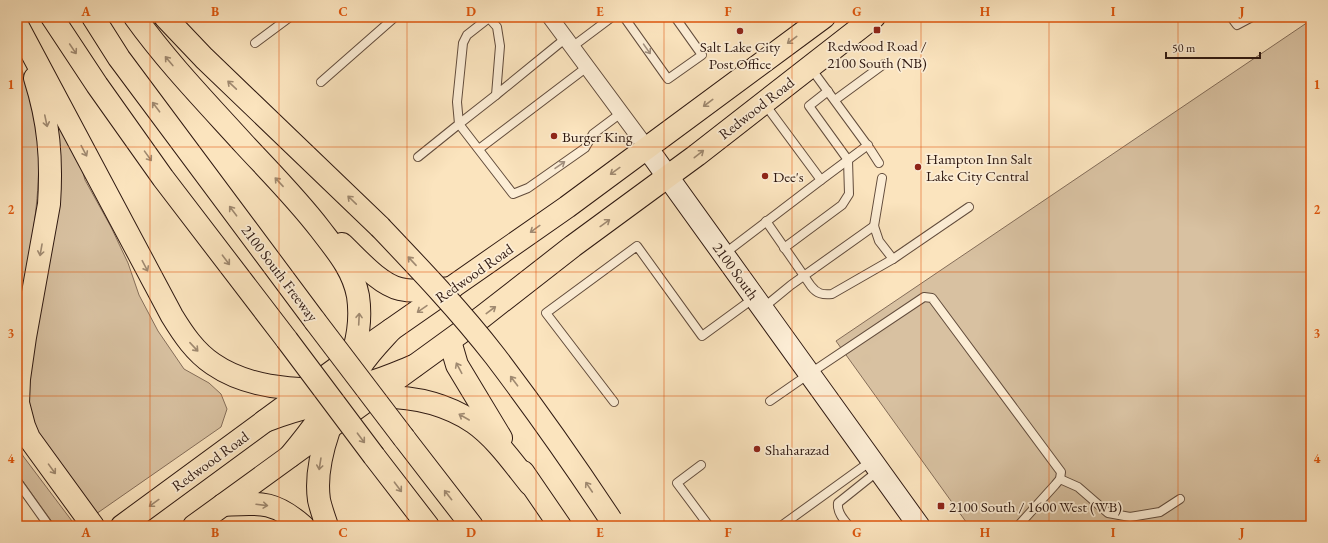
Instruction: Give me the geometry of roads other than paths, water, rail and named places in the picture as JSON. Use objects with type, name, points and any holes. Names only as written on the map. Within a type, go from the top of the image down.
[{"type":"main road","points":[[52,17],[97,86],[164,178],[428,526]]},
{"type":"main road","name":"2100 South Freeway","points":[[92,17],[119,58],[315,321],[472,526]]},
{"type":"main road","points":[[135,17],[170,63],[306,211],[372,272],[392,286],[401,289],[452,288]]},
{"type":"main road","points":[[165,17],[204,58],[380,228],[432,282],[499,361],[557,438],[613,523]]},
{"type":"main road","name":"Redwood Road","points":[[122,526],[352,357],[452,288],[647,148],[824,17]]},
{"type":"main road","name":"Redwood Road","points":[[194,526],[450,340],[573,246],[668,177],[874,17]]},
{"type":"main road","points":[[18,28],[179,329],[204,357],[214,365],[232,374],[253,382],[271,386],[310,388],[340,394],[400,398],[452,410],[474,423],[493,440],[530,484]]},
{"type":"main road","points":[[18,28],[39,90],[48,128],[51,184],[49,204],[25,338],[19,379],[18,403],[29,438],[93,526]]},
{"type":"main road","points":[[306,211],[344,260],[354,281],[358,298],[358,331],[352,357],[322,456],[319,498],[327,526]]},
{"type":"main road","points":[[290,456],[340,394],[368,355],[391,330]]},
{"type":"main road","points":[[450,340],[457,365],[530,484],[560,526]]},
{"type":"main road","points":[[265,421],[414,366]]},
{"type":"main road","points":[[223,505],[252,504],[273,506],[288,514],[303,526]]},
{"type":"street","name":"2100 South","points":[[550,17],[724,254],[919,526]]},
{"type":"lane","points":[[255,43],[290,17]]},
{"type":"lane","points":[[321,82],[395,17]]},
{"type":"lane","points":[[496,95],[500,46],[497,27],[489,17],[467,35],[463,43],[457,102],[459,124],[513,194],[528,188],[585,148],[593,134],[621,113]]},
{"type":"lane","points":[[418,157],[496,95],[569,43],[612,17]]},
{"type":"lane","points":[[624,17],[668,79],[702,55],[675,17]]},
{"type":"lane","points":[[1231,17],[1237,25],[1252,17]]},
{"type":"lane","points":[[835,100],[884,64]]},
{"type":"lane","points":[[810,66],[868,145],[879,163]]},
{"type":"lane","points":[[479,149],[587,67]]},
{"type":"lane","points":[[784,248],[842,205],[849,194],[848,160],[809,106],[828,91]]},
{"type":"lane","points":[[764,103],[821,180]]},
{"type":"lane","points":[[724,254],[868,145]]},
{"type":"lane","points":[[882,178],[874,226],[879,242],[893,259]]},
{"type":"lane","points":[[766,221],[814,290],[824,295],[832,294],[893,259],[969,207]]},
{"type":"lane","points":[[614,402],[546,313],[637,246],[702,336],[804,276],[874,226]]},
{"type":"lane","points":[[770,401],[924,297],[932,298],[1061,472],[1060,479],[1029,516],[1018,526]]},
{"type":"lane","points":[[701,465],[677,483],[709,526]]},
{"type":"lane","points":[[781,526],[875,465]]},
{"type":"lane","points":[[848,526],[839,513],[838,503],[875,465]]},
{"type":"lane","points":[[1060,479],[1078,487],[1108,512],[1130,517],[1160,512],[1180,499]]},
{"type":"lane","points":[[17,481],[49,526]]},
{"type":"place","name":"Redwood Road / 2100 South (NB)","points":[[877,30]]},
{"type":"place","name":"Salt Lake City Post Office","points":[[740,31]]},
{"type":"place","name":"Burger King","points":[[554,136]]},
{"type":"place","name":"Hampton Inn Salt Lake City Central","points":[[918,167]]},
{"type":"place","name":"Dee's","points":[[765,176]]},
{"type":"place","name":"Shaharazad","points":[[757,449]]},
{"type":"place","name":"2100 South / 1600 West (WB)","points":[[941,506]]}]
